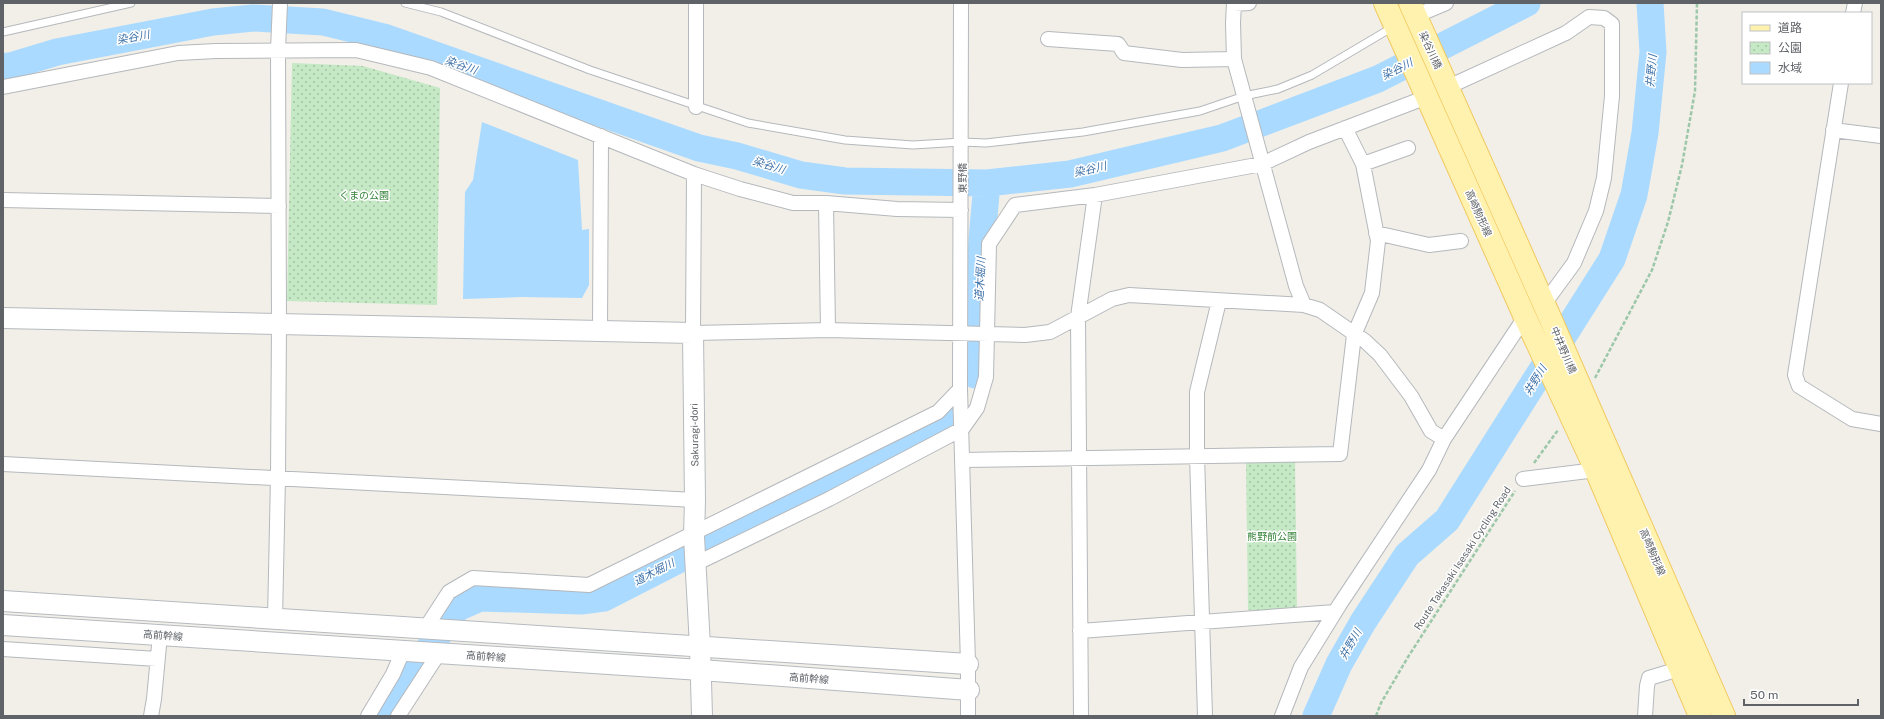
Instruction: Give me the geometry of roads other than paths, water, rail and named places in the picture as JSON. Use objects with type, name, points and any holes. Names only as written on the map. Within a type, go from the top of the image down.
[{"type":"main road","points":[[1385,3],[1426,95]]},
{"type":"main road","name":"染谷川橋","points":[[1414,13],[1446,83]]},
{"type":"main road","points":[[1446,83],[1546,308]]},
{"type":"main road","name":"高崎駒形線","points":[[1426,95],[1529,325]]},
{"type":"main road","name":"中井野川橋","points":[[1546,308],[1574,400]]},
{"type":"main road","name":"中井野川橋","points":[[1529,325],[1574,400]]},
{"type":"main road","name":"高崎駒形線","points":[[1574,400],[1724,716]]},
{"type":"main road","name":"高崎駒形線","points":[[1605,466],[1679,669],[1700,716]]},
{"type":"street","points":[[275,620],[278,477],[280,3]]},
{"type":"street","points":[[696,3],[696,107]]},
{"type":"street","name":"東野橋","points":[[961,3],[961,207],[964,333],[960,389],[968,664],[968,716]]},
{"type":"street","points":[[1249,3],[1234,4],[1234,59],[1296,286],[1304,305]]},
{"type":"street","points":[[1414,13],[1446,3]]},
{"type":"street","points":[[1446,83],[1566,33],[1589,17],[1604,18],[1612,24],[1612,96],[1604,178],[1596,211],[1574,263],[1546,308]]},
{"type":"street","points":[[1048,38],[1118,44],[1124,53],[1182,60],[1234,59]]},
{"type":"street","points":[[3,87],[178,53],[279,47],[356,50],[431,68],[694,174],[740,189],[794,203],[826,203],[897,209],[961,207]]},
{"type":"street","points":[[1841,84],[1832,130],[1795,375],[1799,386],[1852,419],[1881,424]]},
{"type":"street","points":[[702,716],[700,646],[695,563],[849,489],[962,429],[977,408],[986,377],[985,334],[989,244],[1015,205],[1095,195],[1261,160],[1426,95]]},
{"type":"street","points":[[963,460],[1340,454],[1354,335],[1372,293],[1378,241],[1363,164],[1345,128]]},
{"type":"street","points":[[1832,130],[1881,136]]},
{"type":"street","points":[[600,331],[601,136]]},
{"type":"street","points":[[1363,164],[1408,148]]},
{"type":"street","points":[[693,333],[694,174]]},
{"type":"street","points":[[1081,716],[1078,317],[1095,195]]},
{"type":"street","points":[[3,200],[279,206]]},
{"type":"street","points":[[826,203],[828,330]]},
{"type":"street","points":[[1376,233],[1429,245],[1461,241]]},
{"type":"street","points":[[3,318],[693,333],[828,330],[1025,334],[1050,332],[1112,299],[1129,296],[1304,305],[1320,310],[1354,335],[1365,341],[1380,355],[1411,396],[1431,431],[1444,439]]},
{"type":"street","points":[[1205,716],[1197,456],[1197,392],[1219,301]]},
{"type":"street","points":[[1282,716],[1301,667],[1335,612],[1429,470],[1444,439],[1529,325]]},
{"type":"street","name":"Sakuragi-dori","points":[[693,333],[695,563]]},
{"type":"street","points":[[425,629],[449,592],[473,578],[589,585],[694,535],[938,412],[960,389]]},
{"type":"street","points":[[3,464],[278,477],[695,500]]},
{"type":"street","points":[[1523,479],[1605,466]]},
{"type":"street","points":[[3,602],[162,611],[275,620],[968,664]]},
{"type":"street","points":[[1080,631],[1335,612]]},
{"type":"street","name":"高前幹線","points":[[3,625],[701,670],[968,690]]},
{"type":"street","points":[[151,716],[160,635]]},
{"type":"street","points":[[3,649],[157,659]]},
{"type":"street","points":[[368,716],[393,674],[403,651]]},
{"type":"street","points":[[398,716],[438,653]]},
{"type":"street","points":[[1645,716],[1649,678],[1679,669]]},
{"type":"lane","points":[[3,32],[131,3]]},
{"type":"lane","points":[[405,3],[441,12],[590,70],[696,107],[748,123],[845,140],[962,147],[1083,132],[1145,122],[1200,110],[1278,89],[1312,75],[1396,29]]},
{"type":"water","points":[[482,122],[578,160],[582,230],[589,229],[589,285],[582,298],[521,297],[463,299],[465,192],[473,180]]},
{"type":"waterway","name":"染谷川","points":[[3,67],[57,52],[213,22],[253,18],[323,22],[384,37],[699,148],[737,156],[801,175],[845,181],[987,183],[1070,174],[1222,138],[1378,79],[1527,3]]},
{"type":"waterway","name":"井野川","points":[[1316,716],[1339,664],[1363,622],[1407,555],[1447,520],[1612,259],[1634,195],[1645,133],[1653,52],[1650,3]]},
{"type":"waterway","name":"道木堀川","points":[[975,375],[982,239],[987,183]]},
{"type":"waterway","name":"道木堀川","points":[[382,716],[457,608],[480,598],[581,601],[604,598],[946,423],[953,416]]},
{"type":"park label","name":"くまの公園","points":[[364,195]]},
{"type":"park label","name":"熊野前公園","points":[[1272,536]]}]
